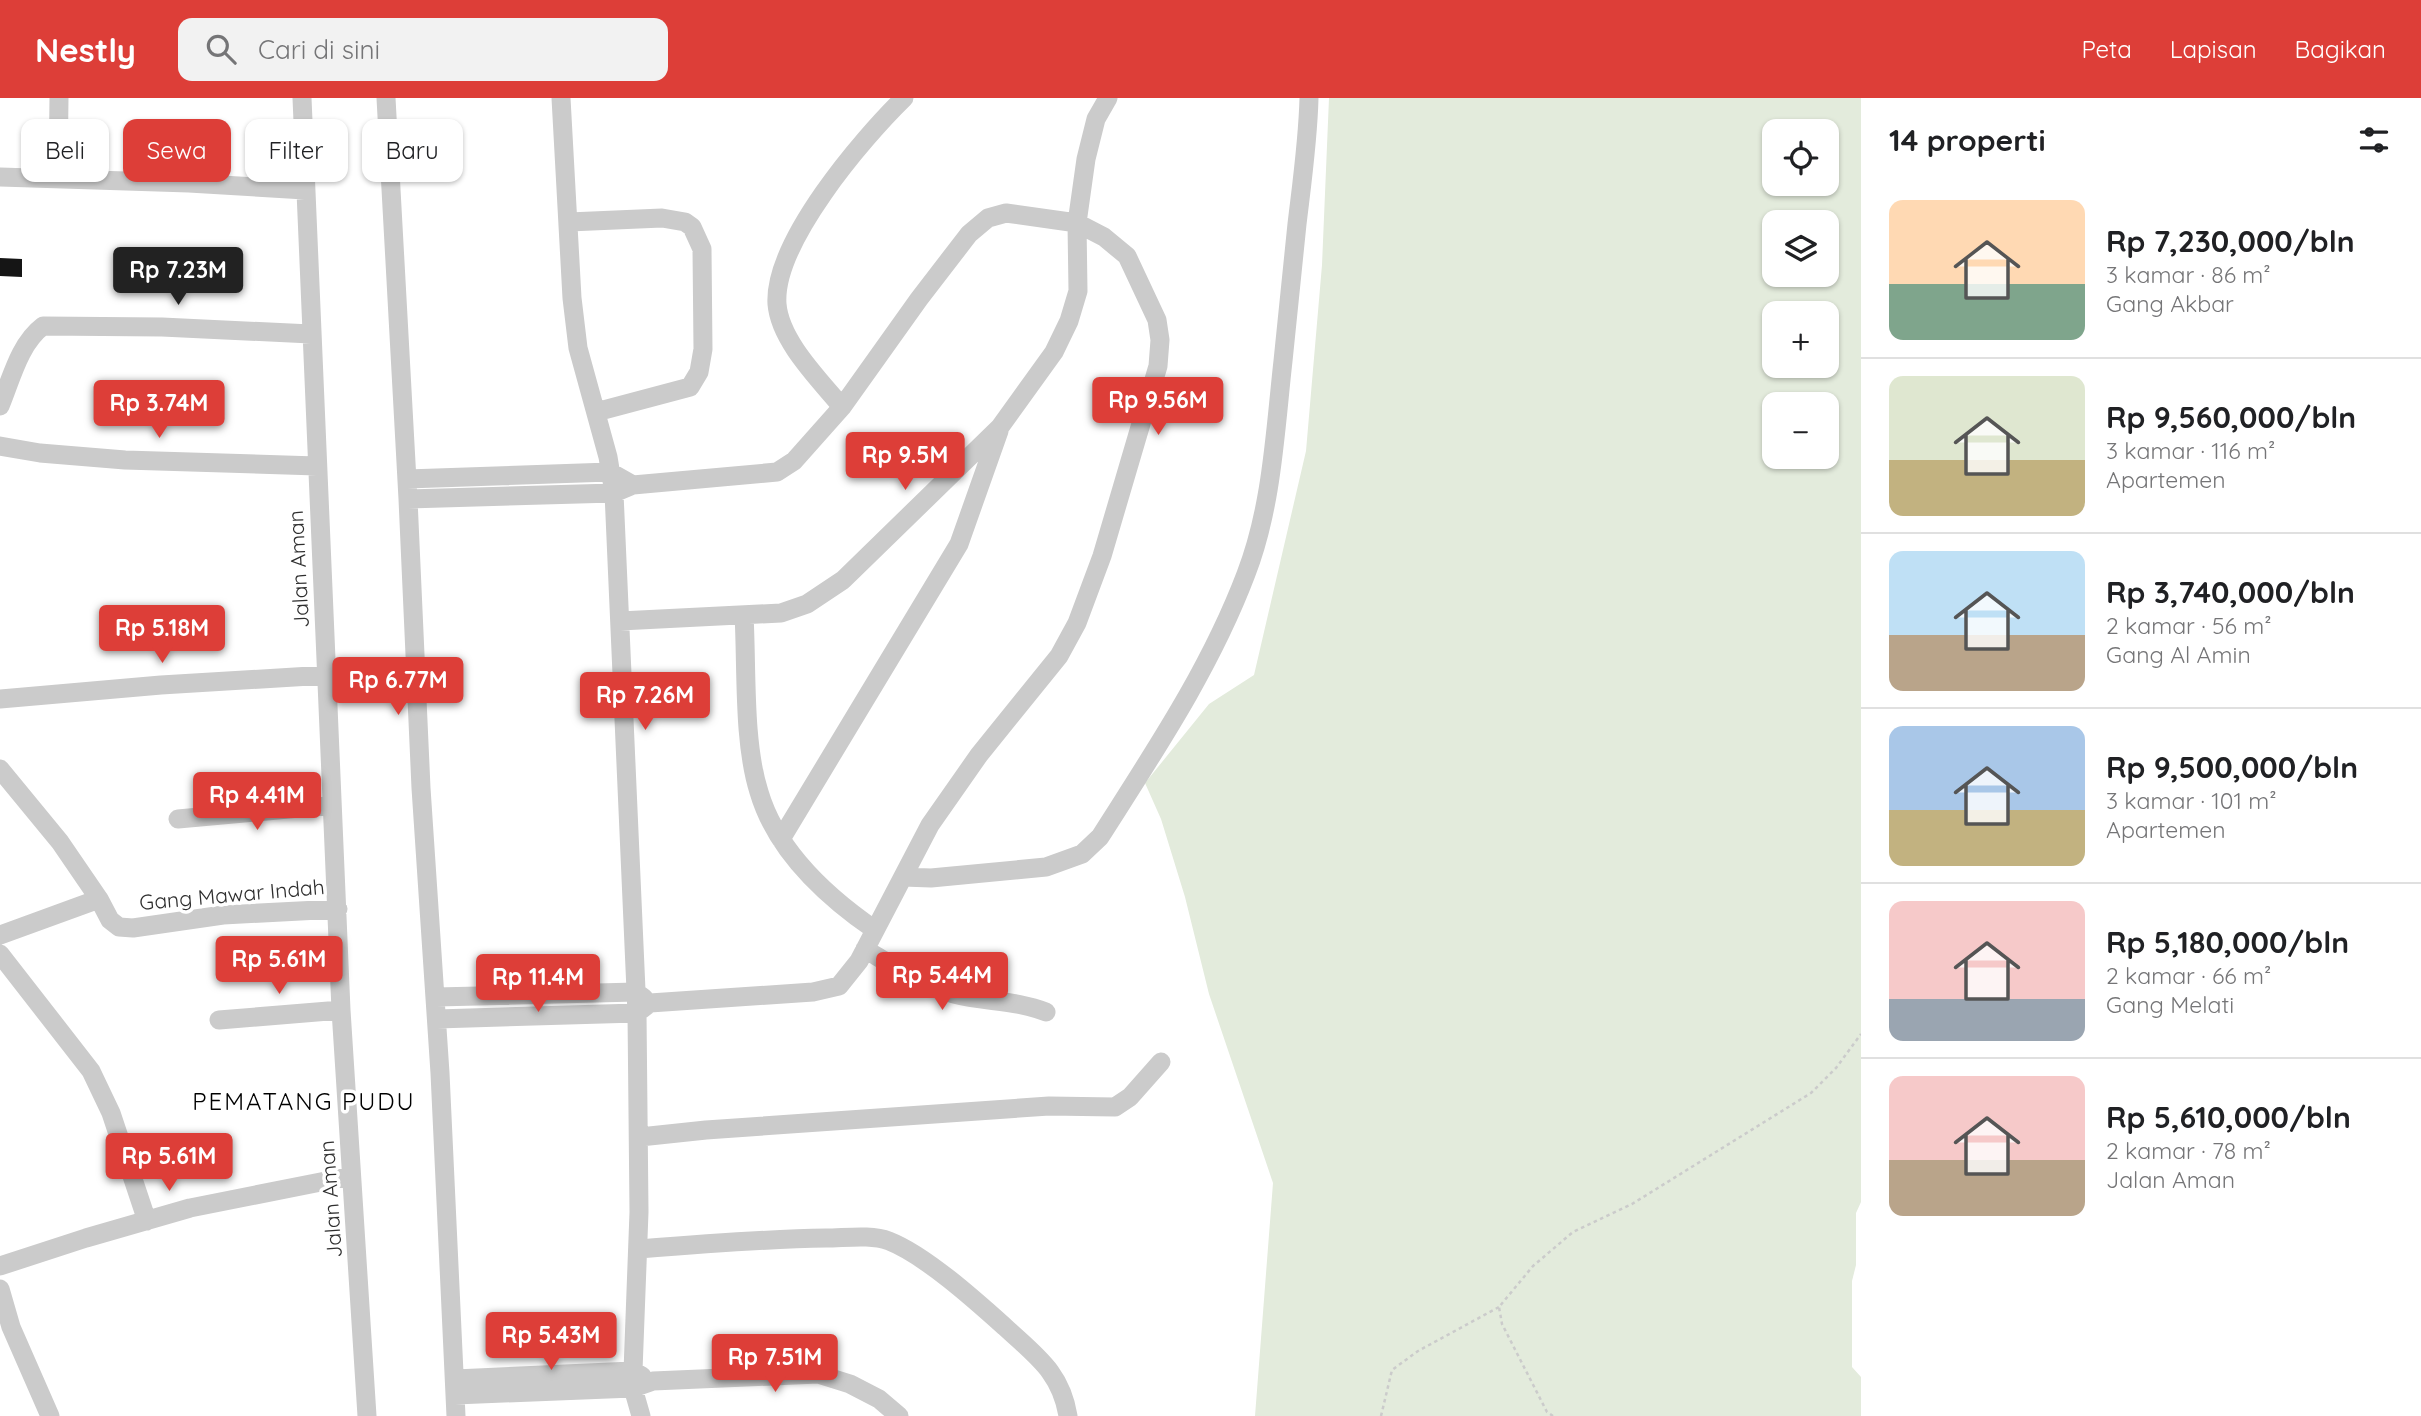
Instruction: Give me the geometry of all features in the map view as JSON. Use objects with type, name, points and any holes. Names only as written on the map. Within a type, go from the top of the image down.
[{"type":"street","points":[[59,98],[59,119]]},
{"type":"street","name":"Jalan Aman","points":[[302,98],[341,1010],[367,1416]]},
{"type":"street","points":[[386,98],[421,788],[436,997],[456,1416]]},
{"type":"street","points":[[561,98],[572,298],[578,348],[608,457],[614,493],[641,1003],[639,1249],[633,1379],[641,1416]]},
{"type":"street","points":[[842,407],[789,343],[777,304],[782,268],[812,208],[877,124],[904,98]]},
{"type":"street","points":[[620,621],[781,613],[807,604],[844,580],[1000,427],[1054,352],[1069,321],[1078,291],[1077,223],[1086,159],[1096,119],[1108,98]]},
{"type":"street","points":[[903,877],[942,878],[1046,867],[1082,854],[1100,837],[1203,670],[1247,572],[1263,514],[1272,459],[1308,139],[1309,98]]},
{"type":"street","points":[[0,177],[21,178]]},
{"type":"street","points":[[109,181],[305,190]]},
{"type":"street","points":[[408,499],[614,493],[633,485],[777,472],[794,461],[842,407],[969,234],[988,218],[1006,213],[1077,223],[1104,237],[1127,256],[1157,320],[1160,340],[1158,366],[1102,556],[1077,623],[1059,656],[979,755],[930,825],[859,961],[839,986],[813,992],[437,1019]]},
{"type":"street","points":[[569,222],[662,218],[685,222],[692,227],[702,249],[703,349],[699,372],[690,387],[596,412]]},
{"type":"street","points":[[0,406],[26,346],[33,334],[43,326],[162,327],[311,334]]},
{"type":"street","points":[[782,839],[959,544],[1000,427]]},
{"type":"street","points":[[0,446],[40,453],[114,459],[317,466]]},
{"type":"street","points":[[407,479],[610,472],[633,485]]},
{"type":"street","points":[[744,615],[750,749],[758,791],[769,821],[809,874],[848,911],[875,930]]},
{"type":"street","points":[[0,699],[161,685],[327,675]]},
{"type":"street","name":"Gang Mawar Indah","points":[[0,769],[60,842],[99,898],[110,920],[119,927],[133,928],[223,915],[338,909]]},
{"type":"street","points":[[178,819],[332,805]]},
{"type":"street","points":[[0,935],[99,898]]},
{"type":"street","points":[[865,949],[917,980],[953,994],[997,1000],[1046,1012]]},
{"type":"street","points":[[0,954],[91,1071],[111,1114],[147,1221]]},
{"type":"street","points":[[436,997],[641,1003]]},
{"type":"street","points":[[219,1020],[341,1010]]},
{"type":"street","points":[[640,1137],[719,1129],[1049,1107],[1115,1107],[1130,1097],[1161,1062]]},
{"type":"street","points":[[0,1266],[190,1208],[351,1176]]},
{"type":"street","points":[[639,1249],[766,1239],[856,1237],[886,1240],[911,1251],[988,1312],[1049,1368],[1065,1396],[1068,1416]]},
{"type":"street","points":[[0,1289],[11,1326],[50,1416]]},
{"type":"street","points":[[456,1387],[818,1374],[850,1384],[879,1399],[899,1416]]},
{"type":"path","points":[[1381,1416],[1392,1370],[1418,1351],[1499,1307],[1533,1266],[1573,1232],[1632,1204],[1811,1093],[1836,1068],[1861,1034]]},
{"type":"path","points":[[1499,1307],[1502,1324],[1547,1412],[1553,1416]]},
{"type":"green space","points":[[1329,98],[1861,98],[1861,1202],[1856,1213],[1856,1265],[1852,1281],[1852,1367],[1861,1377],[1861,1416],[1255,1416],[1273,1183],[1209,994],[1185,897],[1161,819],[1145,783],[1209,704],[1254,675],[1306,451],[1322,265]]},
{"type":"building","points":[[0,258],[22,259],[22,277],[0,276]]},
{"type":"district","name":"PEMATANG PUDU","points":[[304,1102]]}]
